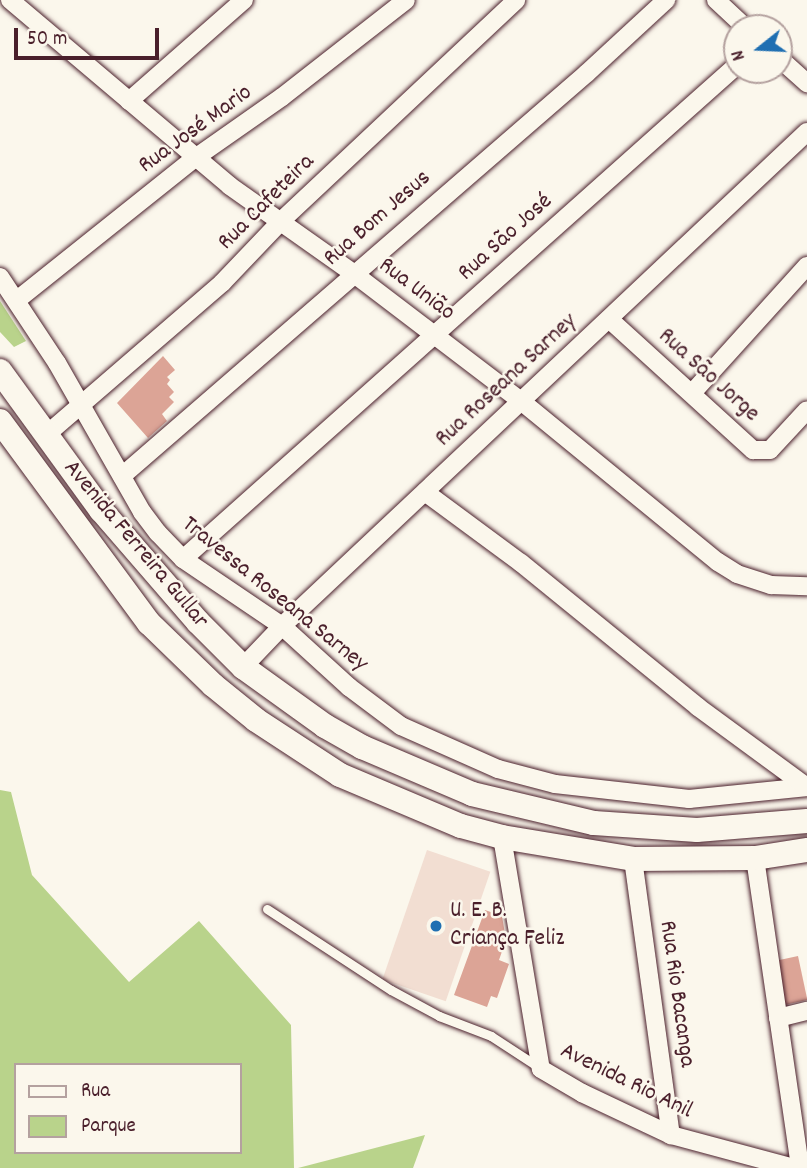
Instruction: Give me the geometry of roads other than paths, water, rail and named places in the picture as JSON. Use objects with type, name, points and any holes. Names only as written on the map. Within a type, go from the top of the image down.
[{"type":"main road","name":"Avenida Ferreira Gullar","points":[[0,371],[146,566],[243,667],[315,719],[362,747],[472,794],[583,821],[655,829],[731,830],[807,821]]},
{"type":"main road","points":[[2,424],[27,409]]},
{"type":"main road","name":"Avenida Ferreira Gullar","points":[[2,424],[149,623],[213,685],[256,720],[340,775],[373,792],[461,825],[502,837],[633,859],[755,858],[807,850]]},
{"type":"street","points":[[129,101],[244,0]]},
{"type":"street","name":"Rua José Mario","points":[[17,300],[195,158],[282,97],[406,0]]},
{"type":"street","name":"Rua Cafeteira","points":[[47,435],[222,283],[280,222],[516,0]]},
{"type":"street","name":"Rua Bom Jesus","points":[[122,476],[353,273],[587,73],[666,0]]},
{"type":"street","points":[[716,0],[731,14]]},
{"type":"street","name":"Rua União","points":[[19,2],[195,158],[353,273],[521,401],[718,562],[737,574],[771,585],[807,586]]},
{"type":"street","points":[[793,70],[807,83]]},
{"type":"street","name":"Rua São José","points":[[183,559],[723,78]]},
{"type":"street","name":"Rua Roseana Sarney","points":[[243,667],[282,626],[807,132]]},
{"type":"street","points":[[693,392],[807,266]]},
{"type":"street","name":"Travessa Roseana Sarney","points":[[0,277],[81,403],[147,520],[183,559],[282,626],[349,687],[401,726],[498,769],[555,784],[689,799],[807,787]]},
{"type":"street","name":"Rua São Jorge","points":[[608,319],[693,392],[753,450],[764,452],[779,443],[807,410]]},
{"type":"street","name":"Travessa Roseana Sarney","points":[[425,492],[521,563],[698,707],[807,787]]},
{"type":"street","name":"Avenida Rio Anil","points":[[502,837],[541,1069],[582,1093],[671,1135],[794,1168]]},
{"type":"street","points":[[755,858],[778,1018],[801,1131],[800,1168]]},
{"type":"street","name":"Rua Rio Bacanga","points":[[633,859],[671,1135]]},
{"type":"street","points":[[778,1018],[807,1011]]},
{"type":"lane","points":[[267,909],[391,990],[439,1016],[491,1036],[541,1069]]},
{"type":"place","name":"U. E. B. Criança Feliz","points":[[436,926]]}]
